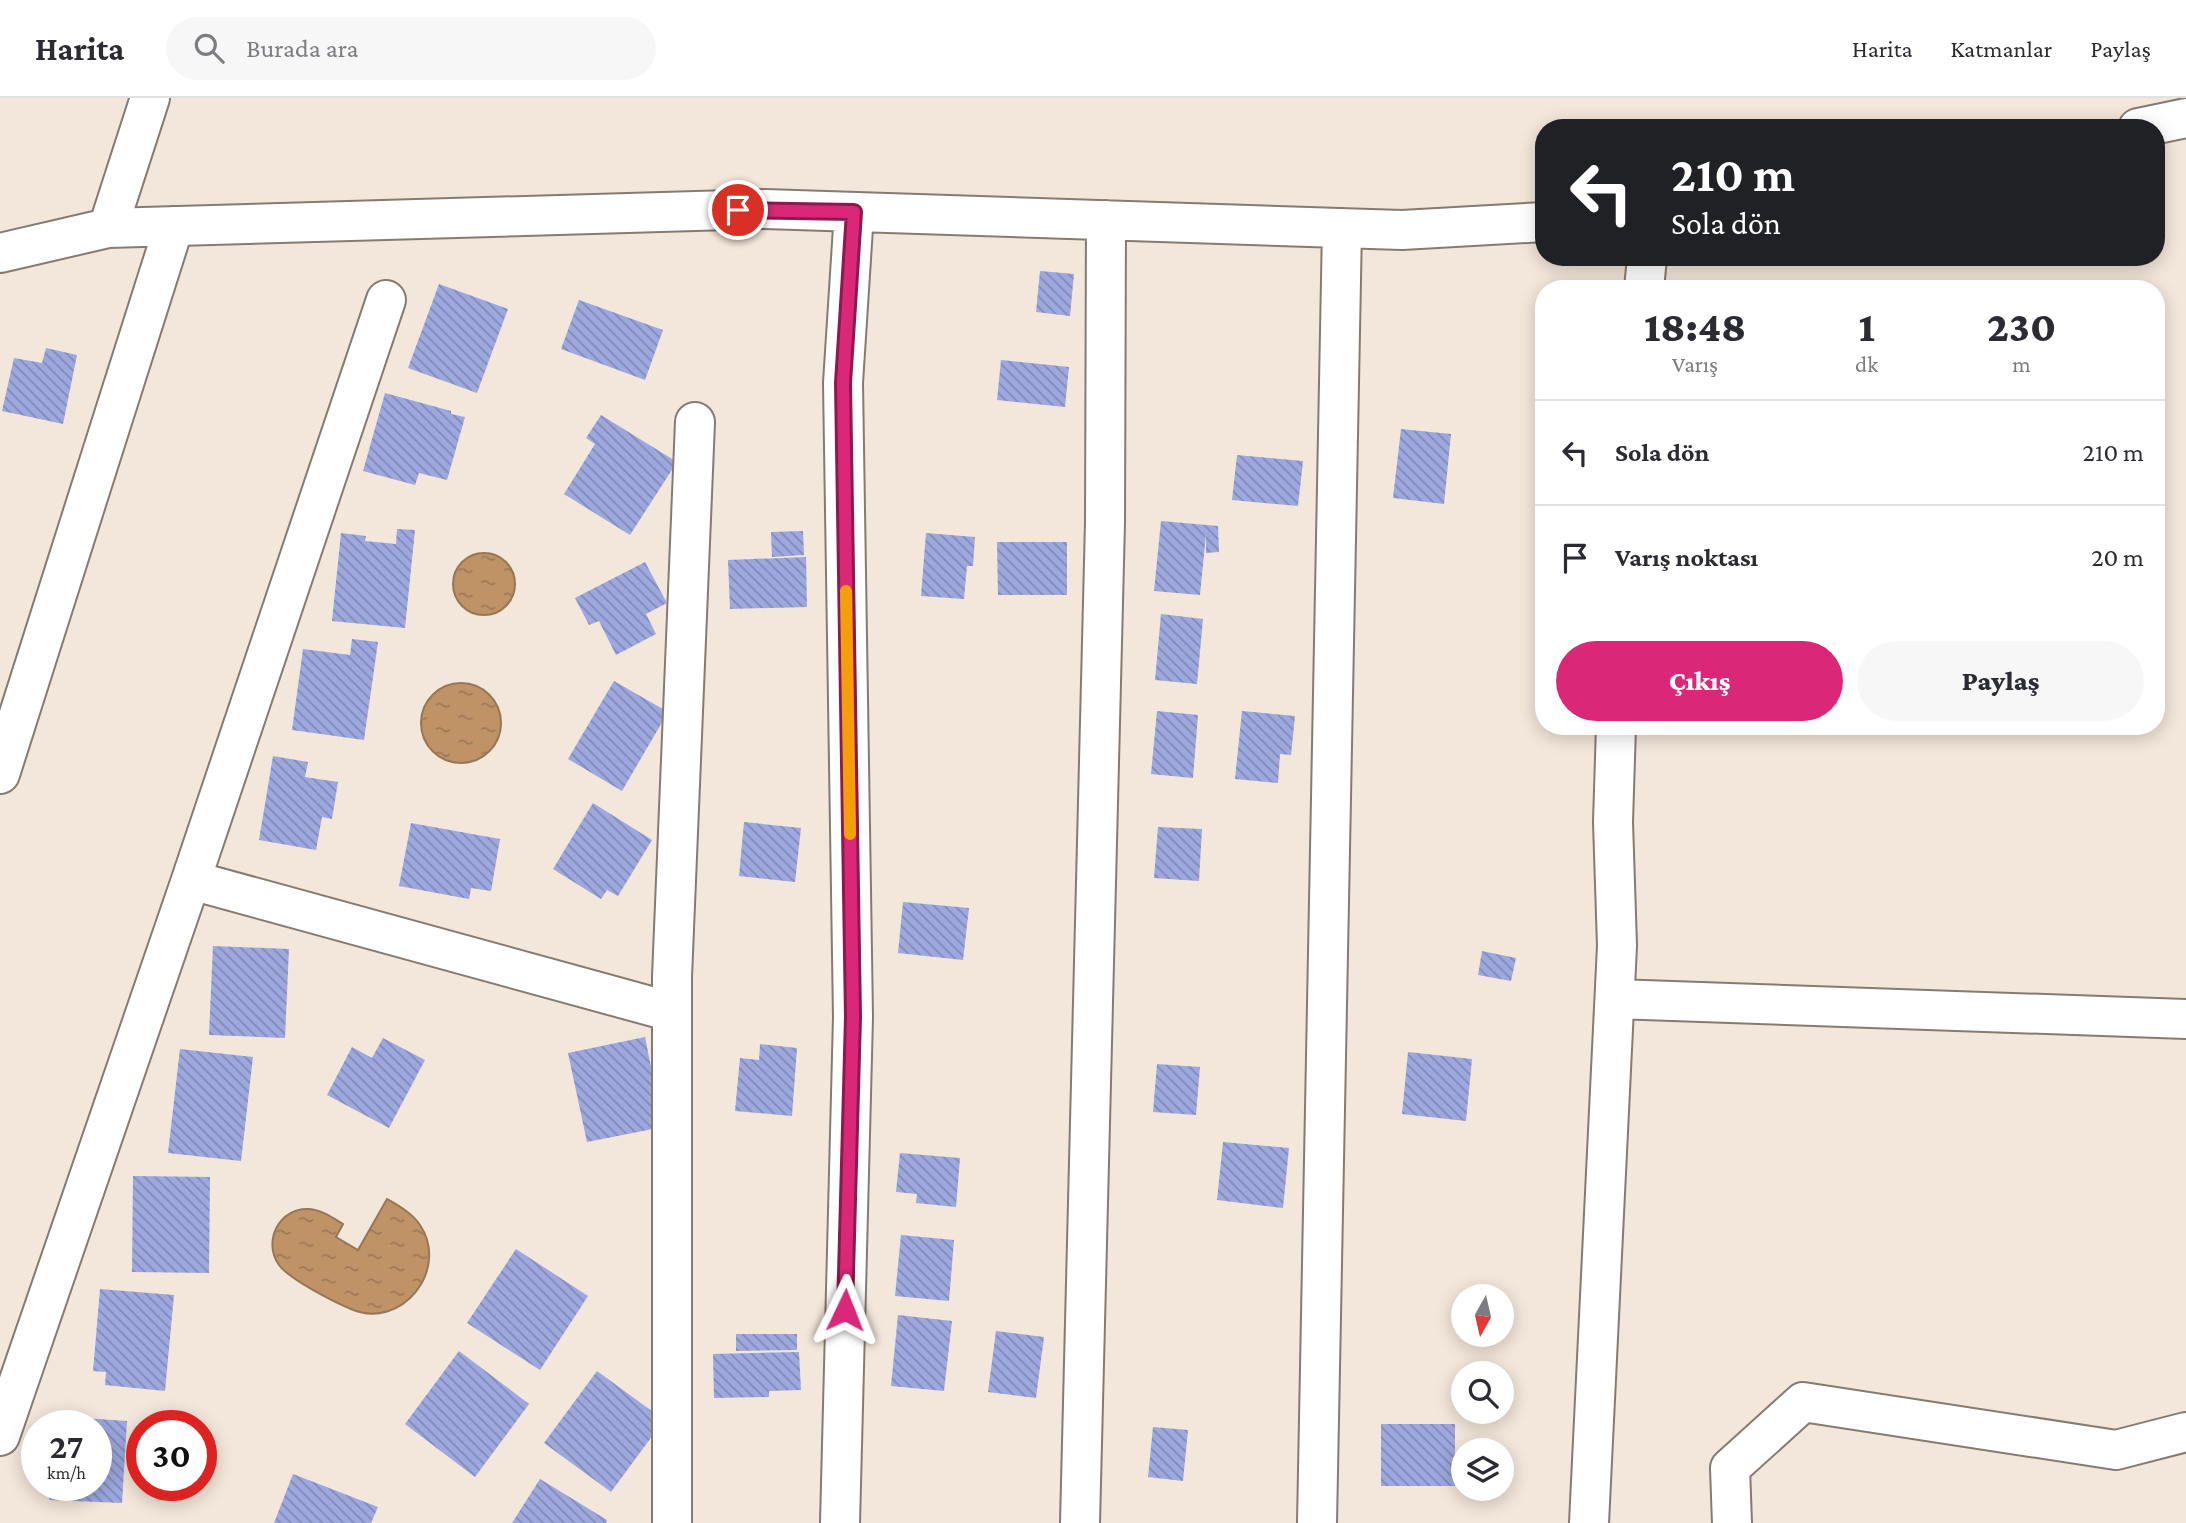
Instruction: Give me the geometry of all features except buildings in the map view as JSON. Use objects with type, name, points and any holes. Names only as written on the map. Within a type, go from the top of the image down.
[{"type":"street","points":[[108,228],[150,98]]},
{"type":"street","points":[[2165,122],[2186,118]]},
{"type":"street","points":[[0,253],[108,228],[765,209],[1342,229],[1402,230],[1535,223]]},
{"type":"street","points":[[840,1523],[853,1017],[843,383],[854,212]]},
{"type":"street","points":[[1080,1523],[1105,522],[1106,220]]},
{"type":"street","points":[[0,774],[174,226]]},
{"type":"street","points":[[1318,1523],[1342,229]]},
{"type":"street","points":[[0,1436],[386,300]]},
{"type":"street","points":[[672,1523],[672,1012],[695,422]]},
{"type":"street","points":[[1589,1523],[1617,946],[1613,822],[1616,735]]},
{"type":"street","points":[[191,880],[672,1012]]},
{"type":"street","points":[[1615,999],[2186,1019]]},
{"type":"street","points":[[1732,1523],[1730,1468],[1803,1402],[2116,1450],[2186,1432]]},
{"type":"water","points":[[478,553],[490,553],[506,562],[513,572],[513,596],[506,606],[490,615],[478,615],[467,610],[458,601],[453,590],[453,578],[458,567],[467,558]]},
{"type":"water","points":[[461,683],[476,686],[489,695],[498,708],[501,723],[498,738],[489,751],[476,760],[461,763],[446,760],[433,751],[424,738],[421,723],[424,708],[433,695],[446,686]]},
{"type":"water","points":[[387,1199],[413,1217],[428,1242],[429,1260],[425,1277],[416,1292],[403,1304],[370,1314],[351,1309],[323,1296],[279,1265],[274,1256],[273,1236],[282,1220],[290,1214],[309,1209],[327,1215],[343,1224],[336,1237],[358,1250]]},
{"type":"slow traffic","points":[[846,591],[850,834]]},
{"type":"route","points":[[738,210],[854,212],[843,383],[853,1017],[845,1310]]}]
